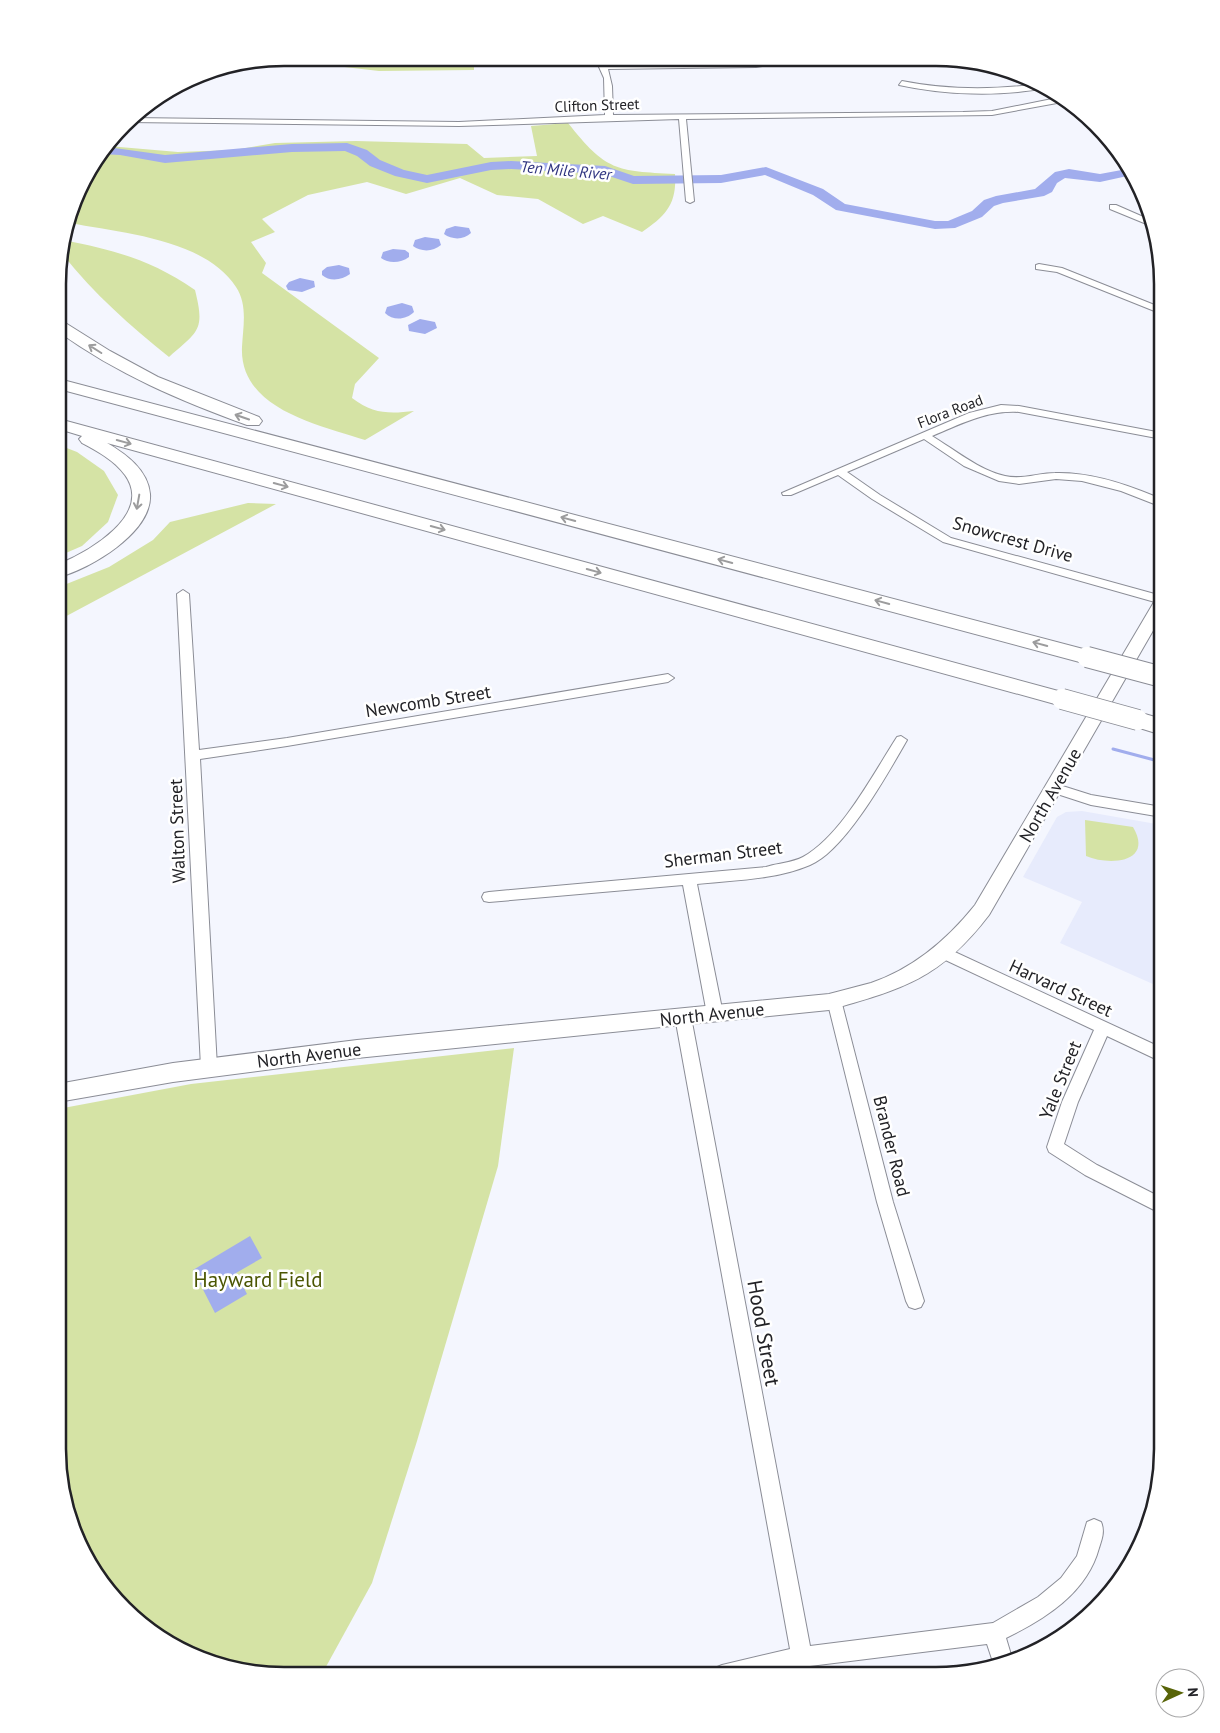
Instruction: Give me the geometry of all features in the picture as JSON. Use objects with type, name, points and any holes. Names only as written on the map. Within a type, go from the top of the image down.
[{"type":"highway","points":[[66,329],[104,355],[167,388],[224,411],[363,456],[420,480]]},
{"type":"highway","points":[[66,386],[1154,675]]},
{"type":"highway","points":[[66,426],[1154,724]]},
{"type":"highway","points":[[66,427],[104,448],[120,460],[136,478],[140,492],[135,515],[117,538],[97,553],[66,568]]},
{"type":"main road","name":"North Avenue","points":[[66,1092],[209,1067],[367,1048],[715,1014],[834,1000],[877,989],[915,972],[944,953],[965,933],[982,910],[1154,615]]},
{"type":"street","points":[[609,117],[606,67],[630,66]]},
{"type":"street","points":[[902,83],[917,87],[995,90],[1028,87]]},
{"type":"street","name":"Clifton Street","points":[[140,120],[460,124],[609,117],[977,114],[1054,101]]},
{"type":"street","points":[[682,116],[690,201]]},
{"type":"street","points":[[1112,207],[1145,222]]},
{"type":"street","points":[[1040,268],[1059,270],[1154,308]]},
{"type":"street","name":"Flora Road","points":[[787,493],[973,415],[1001,408],[1049,413],[1154,434]]},
{"type":"street","points":[[926,436],[992,476],[1014,481],[1046,476],[1081,479],[1132,491],[1154,501]]},
{"type":"street","name":"Snowcrest Drive","points":[[839,471],[876,497],[947,540],[1154,599]]},
{"type":"street","name":"Walton Street","points":[[183,594],[189,661],[200,930],[209,1067]]},
{"type":"street","name":"Newcomb Street","points":[[193,754],[287,742],[668,678]]},
{"type":"street","name":"Sherman Street","points":[[489,897],[766,872],[808,860],[829,843],[901,740]]},
{"type":"street","points":[[1053,788],[1091,800],[1154,811]]},
{"type":"street","points":[[688,878],[715,1014]]},
{"type":"street","name":"Harvard Street","points":[[944,953],[1154,1051]]},
{"type":"street","name":"Brander Road","points":[[834,1000],[885,1202],[915,1301]]},
{"type":"street","name":"Hood Street","points":[[683,1017],[802,1657]]},
{"type":"street","name":"Yale Street","points":[[1103,1028],[1070,1102],[1055,1147],[1092,1170],[1154,1202]]},
{"type":"street","points":[[758,1667],[802,1657],[994,1633],[1020,1621],[1068,1585],[1084,1563],[1094,1529]]},
{"type":"street","points":[[994,1633],[1001,1657]]},
{"type":"shaded area","points":[[1082,811],[1154,824],[1154,984],[1060,943],[1082,902],[1023,877],[1057,817],[1066,812]]},
{"type":"green space","points":[[336,66],[474,66],[474,70],[379,71]]},
{"type":"green space","points":[[568,123],[592,151],[614,165],[639,172],[675,174],[672,201],[664,215],[642,232],[603,216],[583,224],[538,199],[497,195],[460,178],[406,194],[367,182],[308,195],[262,219],[275,232],[251,242],[266,263],[262,273],[379,358],[355,384],[352,398],[367,407],[381,412],[414,411],[365,440],[326,428],[285,411],[267,400],[253,386],[245,368],[242,347],[244,316],[242,301],[236,287],[222,271],[204,258],[184,248],[137,235],[75,224],[95,175],[115,147],[178,152],[234,150],[275,143],[356,141],[467,144],[484,158],[537,156],[531,126]]},
{"type":"green space","points":[[70,241],[116,252],[147,263],[179,279],[195,290],[199,314],[197,329],[169,357],[125,320],[85,281],[68,260]]},
{"type":"green space","points":[[66,448],[77,452],[104,471],[118,495],[108,522],[82,546],[66,553]]},
{"type":"green space","points":[[248,503],[276,504],[66,616],[66,584],[109,567],[153,540],[170,522]]},
{"type":"green space","points":[[1085,820],[1133,827],[1138,839],[1138,848],[1133,855],[1117,861],[1106,861],[1086,856]]},
{"type":"green space","name":"Hayward Field","points":[[514,1048],[498,1166],[417,1441],[372,1583],[326,1667],[284,1667],[241,1663],[201,1650],[175,1638],[151,1622],[120,1593],[95,1558],[78,1519],[70,1492],[66,1449],[66,1107],[191,1084]]},
{"type":"water","points":[[455,226],[469,228],[471,233],[465,237],[458,238],[444,234],[446,229]]},
{"type":"water","points":[[425,237],[439,239],[441,245],[427,250],[413,246],[415,240]]},
{"type":"water","points":[[393,249],[405,250],[409,253],[409,257],[395,262],[381,258],[383,252]]},
{"type":"water","points":[[339,265],[349,268],[350,274],[336,279],[329,279],[322,275],[322,271],[327,267]]},
{"type":"water","points":[[300,278],[314,281],[315,287],[302,292],[288,290],[286,286],[289,282]]},
{"type":"water","points":[[402,303],[412,306],[414,312],[411,315],[396,318],[385,313],[387,307]]},
{"type":"water","points":[[420,319],[435,322],[437,328],[425,334],[409,331],[408,325]]},
{"type":"water","points":[[250,1236],[262,1258],[236,1273],[247,1294],[215,1313],[193,1270]]},
{"type":"waterway","name":"Ten Mile River","points":[[111,151],[165,159],[292,148],[347,147],[362,153],[375,163],[400,173],[427,179],[491,166],[511,165],[605,170],[633,180],[721,179],[766,171],[818,192],[841,207],[935,225],[950,225],[977,214],[989,203],[1001,199],[1039,193],[1047,189],[1051,181],[1060,175],[1069,173],[1100,178],[1124,173]]},
{"type":"waterway","points":[[1113,749],[1154,760]]}]
